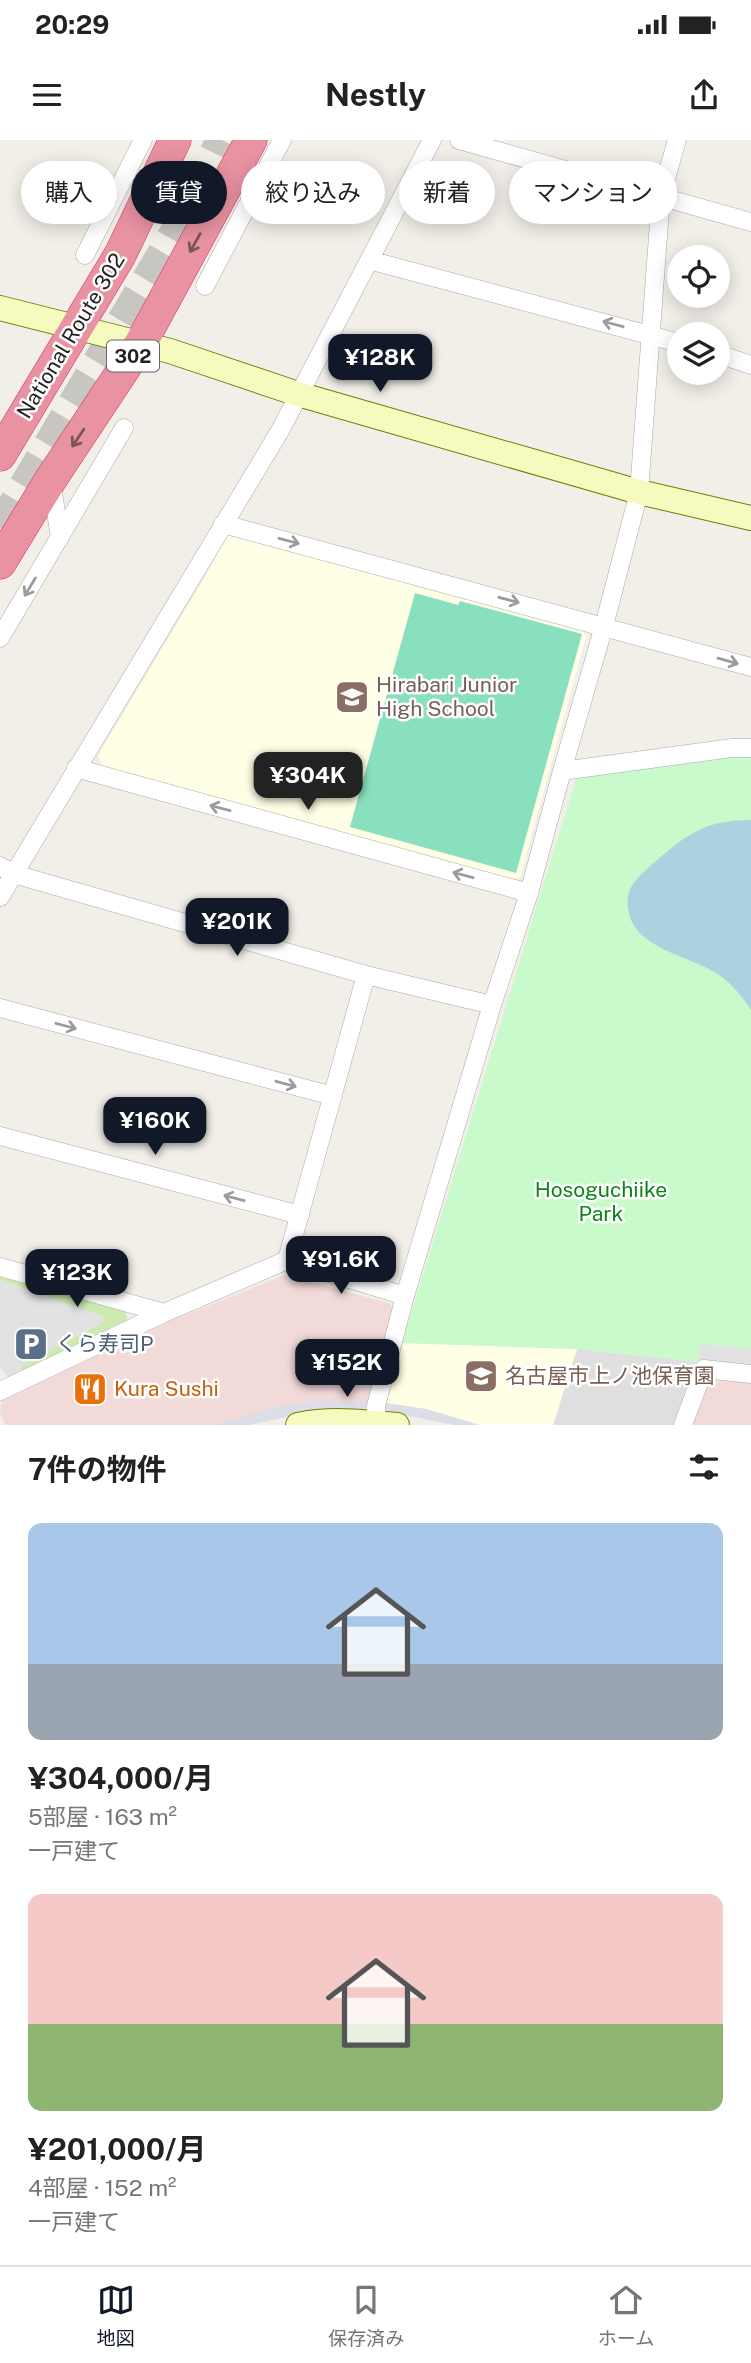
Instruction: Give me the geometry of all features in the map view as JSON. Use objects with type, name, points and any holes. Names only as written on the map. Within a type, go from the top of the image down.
[{"type":"highway","name":"National Route 302","points":[[0,455],[120,255],[175,140]]},
{"type":"highway","name":"302","points":[[0,563],[51,479],[141,343],[251,140]]},
{"type":"street","points":[[117,191],[143,140]]},
{"type":"street","points":[[205,286],[281,140]]},
{"type":"street","points":[[0,897],[7,870],[76,768],[281,429],[432,140]]},
{"type":"street","points":[[459,140],[535,161]]},
{"type":"street","points":[[671,161],[677,140]]},
{"type":"street","points":[[677,201],[751,222]]},
{"type":"street","points":[[85,255],[100,224]]},
{"type":"street","points":[[111,224],[120,255]]},
{"type":"street","points":[[299,1425],[313,1422],[384,1424],[376,1406],[405,1296],[492,1005],[529,893],[639,492],[659,224]]},
{"type":"street","points":[[369,260],[667,339]]},
{"type":"street","points":[[0,308],[141,343],[298,394],[639,492],[751,518]]},
{"type":"street","points":[[730,358],[751,365]]},
{"type":"street","points":[[0,638],[124,428]]},
{"type":"street","points":[[51,479],[60,537]]},
{"type":"street","points":[[223,524],[751,667]]},
{"type":"street","points":[[562,771],[732,748],[751,748]]},
{"type":"street","points":[[76,768],[529,893]]},
{"type":"street","points":[[7,870],[366,975],[492,1005]]},
{"type":"street","points":[[287,1260],[366,975]]},
{"type":"street","points":[[0,1008],[333,1096]]},
{"type":"street","points":[[0,1136],[300,1215]]},
{"type":"street","points":[[0,1391],[164,1313],[287,1260],[405,1296]]},
{"type":"street","points":[[0,1267],[164,1313]]},
{"type":"street","points":[[683,1425],[704,1369],[751,1374]]},
{"type":"shaded area","name":"Hirabari Junior High School","points":[[229,532],[582,629],[586,637],[520,877],[511,880],[103,768],[98,756]]},
{"type":"shaded area","points":[[285,1275],[389,1303],[395,1312],[369,1401],[316,1401],[274,1407],[212,1425],[6,1425],[0,1414],[2,1400],[138,1334]]},
{"type":"shaded area","name":"くら寿司P","points":[[0,1280],[104,1317],[101,1323],[21,1366],[24,1372],[9,1379],[0,1366]]},
{"type":"shaded area","name":"名古屋市上ノ池保育園","points":[[402,1343],[577,1349],[553,1425],[480,1425],[426,1409],[386,1403]]},
{"type":"shaded area","points":[[701,1344],[751,1349],[751,1367],[697,1362]]},
{"type":"shaded area","points":[[577,1349],[697,1362],[674,1425],[553,1425]]},
{"type":"shaded area","points":[[712,1380],[751,1383],[751,1425],[691,1425],[706,1383]]},
{"type":"shaded area","points":[[316,1401],[369,1401],[364,1411],[295,1415],[249,1425],[212,1425],[274,1407]]},
{"type":"shaded area","points":[[386,1403],[426,1409],[480,1425],[454,1425],[389,1412],[385,1409]]},
{"type":"green space","points":[[415,593],[458,605],[460,601],[582,634],[516,873],[350,827]]},
{"type":"green space","name":"Hosoguchiike Park","points":[[720,755],[751,756],[751,1349],[701,1344],[697,1362],[577,1349],[402,1343],[577,776]]},
{"type":"green space","points":[[0,1274],[125,1309],[128,1323],[24,1372],[20,1366],[101,1323],[104,1317],[0,1280]]},
{"type":"water","points":[[751,820],[751,1010],[720,975],[665,950],[642,935],[629,914],[628,897],[638,878],[689,836],[722,822]]},
{"type":"tunnel","points":[[0,528],[176,232],[222,140]]},
{"type":"place","name":"Hirabari Junior High School","points":[[352,697]]},
{"type":"place","name":"くら寿司P","points":[[31,1344]]},
{"type":"place","name":"名古屋市上ノ池保育園","points":[[481,1376]]},
{"type":"place","name":"Kura Sushi","points":[[90,1389]]}]
